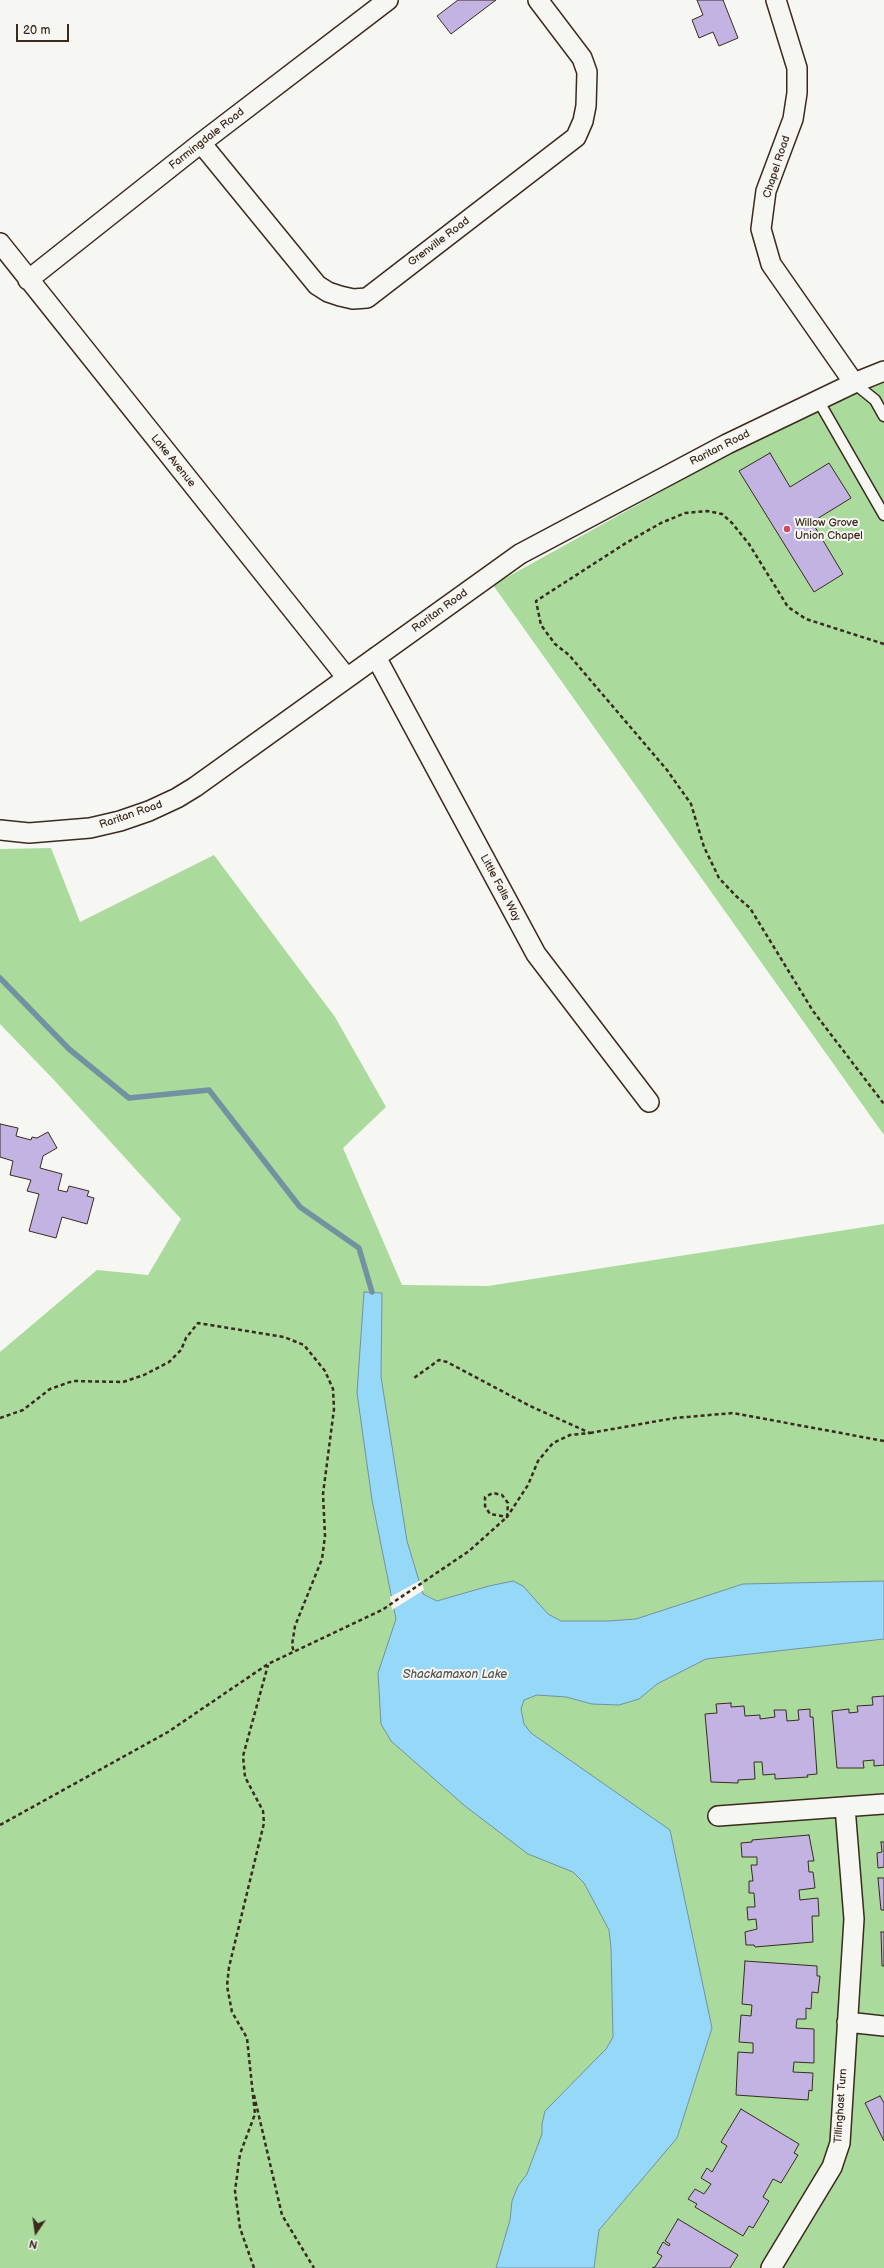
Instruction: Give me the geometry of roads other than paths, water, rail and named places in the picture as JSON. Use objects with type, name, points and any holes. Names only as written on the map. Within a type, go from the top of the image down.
[{"type":"street","name":"Farmingdale Road","points":[[28,280],[201,143],[388,0]]},
{"type":"street","name":"Grenville Road","points":[[201,143],[317,285],[328,292],[340,296],[353,299],[367,298],[576,137],[583,121],[586,106],[587,72],[582,58],[538,0]]},
{"type":"street","name":"Chapel Road","points":[[776,0],[797,68],[797,93],[793,119],[766,191],[761,229],[771,264],[854,383]]},
{"type":"street","name":"Lake Avenue","points":[[0,243],[347,678]]},
{"type":"street","name":"Raritan Road","points":[[0,830],[37,833],[90,828],[149,811],[195,787],[520,554],[727,444],[854,383],[884,371]]},
{"type":"street","name":"Little Falls Way","points":[[376,657],[536,954],[649,1102]]},
{"type":"street","points":[[718,1816],[884,1804]]},
{"type":"street","name":"Tillinghast Turn","points":[[771,2268],[832,2167],[837,2152],[854,1919],[845,1807]]},
{"type":"street","points":[[847,2022],[884,2026]]},
{"type":"lane","points":[[854,383],[875,400],[884,416]]},
{"type":"lane","points":[[818,400],[884,515]]},
{"type":"water","name":"Shackamaxon Lake","points":[[364,1292],[382,1293],[381,1377],[407,1541],[423,1594],[437,1601],[489,1586],[513,1581],[523,1586],[548,1614],[561,1621],[608,1621],[636,1619],[743,1584],[884,1581],[884,1639],[706,1659],[657,1684],[639,1699],[619,1705],[592,1704],[566,1697],[537,1695],[524,1700],[521,1709],[524,1724],[531,1733],[670,1830],[712,2028],[677,2138],[599,2230],[594,2268],[496,2268],[510,2220],[512,2201],[518,2186],[527,2174],[542,2134],[542,2124],[545,2111],[606,2049],[613,2037],[611,1948],[609,1930],[584,1883],[573,1872],[528,1854],[465,1806],[391,1741],[381,1724],[378,1673],[396,1619],[372,1500],[357,1393]]},
{"type":"waterway","points":[[0,978],[69,1049],[129,1098],[209,1090],[300,1207],[359,1248],[372,1292]]},
{"type":"place","name":"Willow Grove Union Chapel","points":[[787,529]]}]
